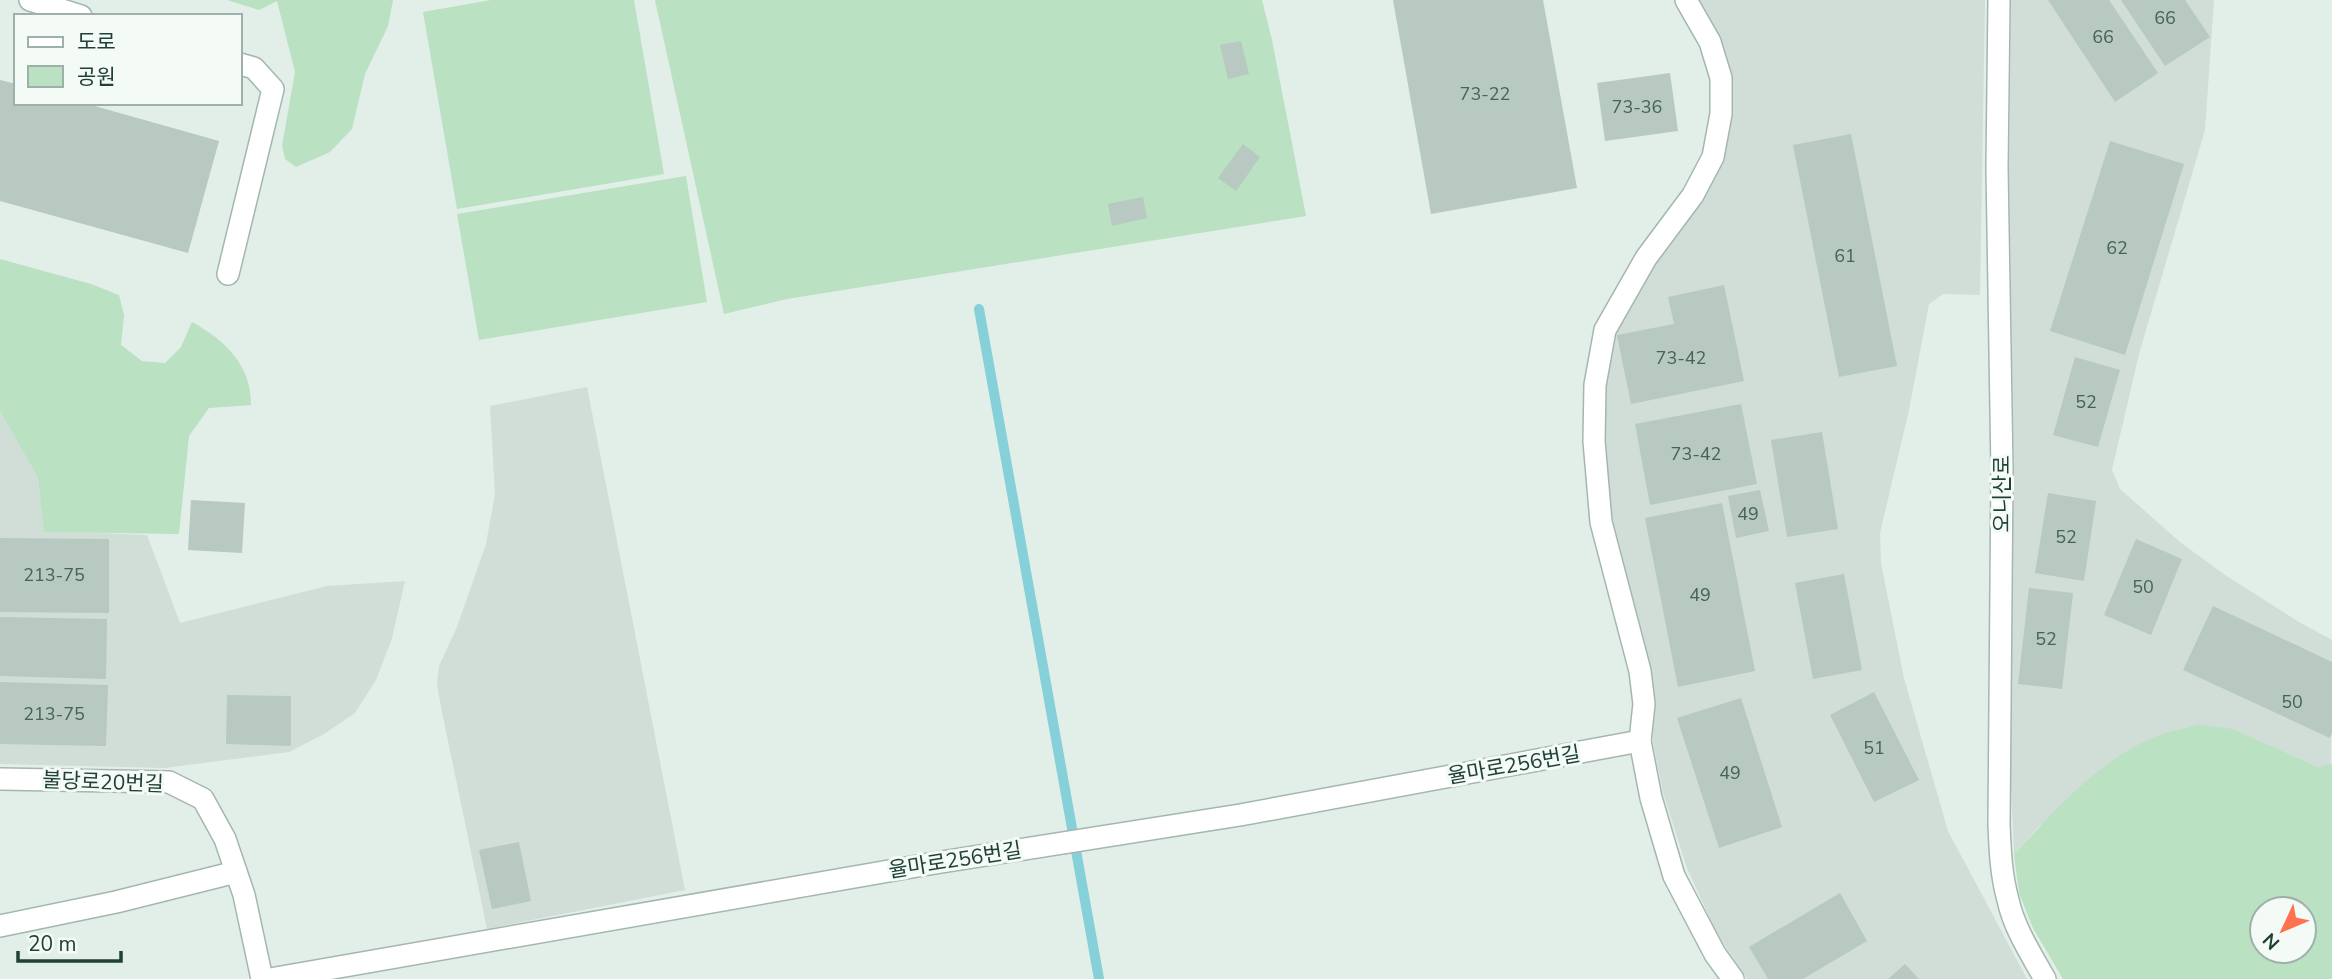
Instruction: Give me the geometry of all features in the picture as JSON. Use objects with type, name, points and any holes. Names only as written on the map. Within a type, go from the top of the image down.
[{"type":"street","points":[[30,0],[75,14]]},
{"type":"street","points":[[1686,0],[1710,42],[1721,78],[1721,114],[1713,157],[1693,195],[1646,258],[1605,330],[1595,385],[1594,441],[1601,522],[1640,671],[1644,704],[1640,741],[1651,798],[1674,876],[1715,954],[1733,979]]},
{"type":"street","name":"오니산로","points":[[1999,0],[1997,168],[2002,471],[1999,824],[2001,864],[2008,903],[2026,946],[2045,979]]},
{"type":"street","points":[[228,274],[273,89],[254,68],[242,65]]},
{"type":"street","name":"율마로256번길","points":[[270,979],[811,884],[1240,815],[1640,741]]},
{"type":"street","name":"불당로20번길","points":[[0,779],[169,782],[203,799],[225,839],[236,872]]},
{"type":"street","points":[[0,926],[116,902],[236,872],[244,895],[262,979]]},
{"type":"shaded area","points":[[1696,0],[1985,0],[1980,295],[1943,294],[1929,304],[1909,410],[1880,533],[1881,563],[1904,678],[1948,831],[2027,979],[1747,979],[1717,934],[1687,868],[1663,793],[1653,742],[1653,687],[1615,546],[1602,428],[1604,388],[1613,328],[1724,145]]},
{"type":"shaded area","points":[[2011,0],[2214,0],[2205,130],[2139,354],[2112,470],[2120,489],[2180,542],[2225,575],[2332,640],[2331,765],[2318,767],[2233,729],[2039,826],[2014,855],[2009,740],[2014,472],[2009,177]]},
{"type":"shaded area","points":[[587,387],[685,890],[487,929],[441,707],[437,684],[439,666],[457,627],[486,544],[495,494],[490,406]]},
{"type":"shaded area","points":[[0,411],[38,478],[44,531],[147,535],[180,623],[327,586],[405,581],[392,638],[376,680],[355,713],[324,734],[289,752],[164,768],[0,764]]},
{"type":"green space","points":[[227,0],[393,0],[388,26],[365,74],[352,129],[330,152],[296,167],[285,159],[282,146],[295,72],[277,1],[259,10]]},
{"type":"green space","points":[[491,0],[634,0],[664,174],[457,209],[423,12]]},
{"type":"green space","points":[[655,0],[1262,0],[1306,216],[787,299],[724,314]]},
{"type":"green space","points":[[686,176],[707,302],[479,340],[457,214]]},
{"type":"green space","points":[[0,259],[91,284],[119,295],[124,315],[121,345],[142,361],[165,363],[181,347],[192,322],[216,337],[241,366],[247,378],[251,405],[209,408],[189,436],[179,534],[44,532],[38,478],[0,411]]},
{"type":"green space","points":[[2200,725],[2233,729],[2318,767],[2332,764],[2332,979],[2063,979],[2033,928],[2019,893],[2014,855],[2063,802],[2101,769],[2142,743],[2163,734]]},
{"type":"building","points":[[1393,0],[1543,0],[1577,188],[1431,214]]},
{"type":"building","points":[[2048,0],[2109,0],[2158,73],[2115,102]]},
{"type":"building","points":[[2121,0],[2185,0],[2210,37],[2165,66]]},
{"type":"building","points":[[1241,41],[1249,74],[1228,79],[1220,45]]},
{"type":"building","points":[[1670,73],[1678,131],[1605,141],[1597,83]]},
{"type":"building","points":[[0,80],[14,84],[14,105],[91,105],[219,141],[188,253],[0,201]]},
{"type":"building","points":[[1851,134],[1897,366],[1839,377],[1793,145]]},
{"type":"building","points":[[2110,141],[2184,164],[2125,355],[2050,331]]},
{"type":"building","points":[[1243,144],[1260,157],[1236,191],[1218,178]]},
{"type":"building","points":[[1143,197],[1147,218],[1112,226],[1108,204]]},
{"type":"building","points":[[1724,285],[1744,381],[1631,404],[1617,335],[1674,324],[1668,297]]},
{"type":"building","points":[[2075,357],[2120,370],[2098,447],[2053,435]]},
{"type":"building","points":[[1741,404],[1757,484],[1650,505],[1635,424]]},
{"type":"building","points":[[1822,432],[1838,529],[1787,537],[1771,440]]},
{"type":"building","points":[[1760,490],[1769,531],[1736,538],[1728,496]]},
{"type":"building","points":[[2048,493],[2096,501],[2084,581],[2035,573]]},
{"type":"building","points":[[191,500],[245,503],[242,553],[188,550]]},
{"type":"building","points":[[1722,503],[1755,671],[1678,687],[1645,518]]},
{"type":"building","points":[[0,538],[109,539],[109,613],[0,612]]},
{"type":"building","points":[[2136,539],[2182,559],[2151,635],[2104,615]]},
{"type":"building","points":[[1844,574],[1862,670],[1813,679],[1795,583]]},
{"type":"building","points":[[2029,588],[2073,593],[2062,689],[2018,684]]},
{"type":"building","points":[[2213,606],[2332,662],[2330,738],[2183,670]]},
{"type":"building","points":[[0,617],[107,619],[106,679],[0,676]]},
{"type":"building","points":[[0,682],[108,685],[106,746],[0,744]]},
{"type":"building","points":[[1874,692],[1919,780],[1874,802],[1830,715]]},
{"type":"building","points":[[227,695],[291,696],[291,746],[226,744]]},
{"type":"building","points":[[1741,698],[1782,827],[1719,848],[1677,718]]},
{"type":"building","points":[[519,842],[531,901],[492,909],[479,850]]},
{"type":"building","points":[[1840,893],[1867,941],[1803,979],[1768,979],[1749,947]]},
{"type":"building","points":[[1905,964],[1919,979],[1888,979]]},
{"type":"waterway","points":[[979,309],[1099,979]]}]
